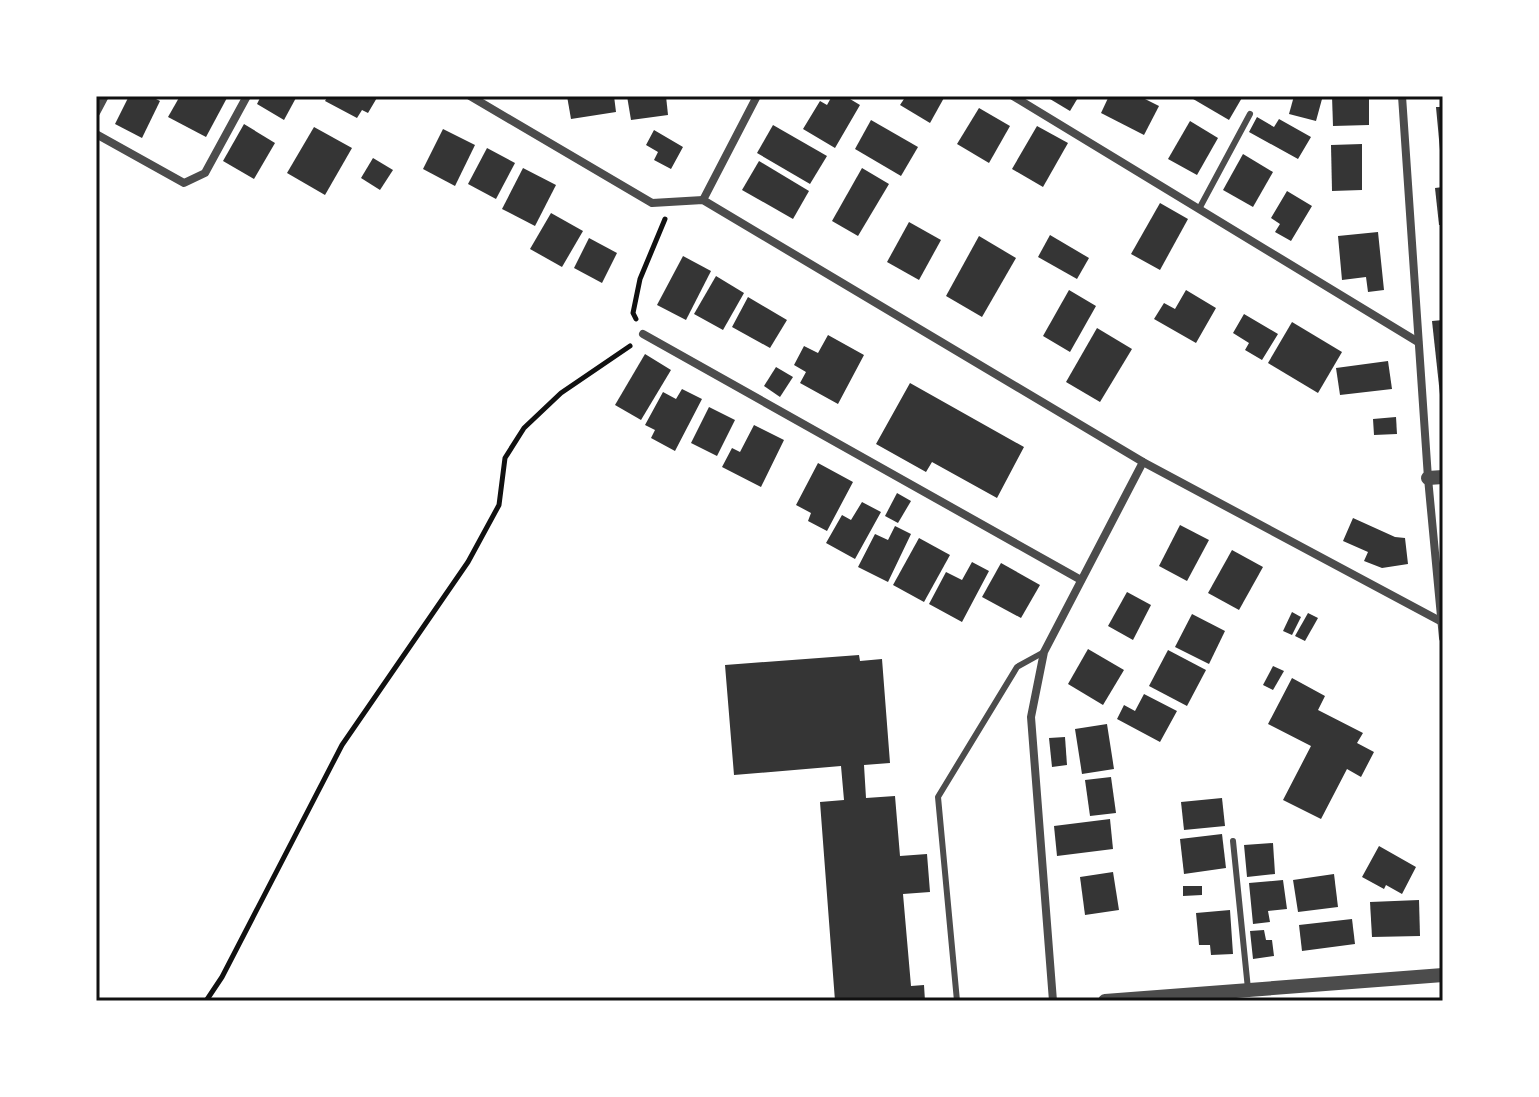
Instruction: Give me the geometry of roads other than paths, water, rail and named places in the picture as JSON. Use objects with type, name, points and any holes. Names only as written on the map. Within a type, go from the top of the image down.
[{"type":"street","points":[[96,113],[105,96]]},
{"type":"street","points":[[96,134],[184,183],[205,173],[247,96]]},
{"type":"street","points":[[470,96],[652,203],[703,200],[1143,462],[1442,622]]},
{"type":"street","points":[[703,200],[757,96]]},
{"type":"street","points":[[1013,96],[1418,342]]},
{"type":"street","points":[[1402,96],[1418,342],[1436,478],[1443,638]]},
{"type":"street","points":[[643,334],[1081,580]]},
{"type":"street","points":[[1053,1001],[1031,717],[1044,652],[1143,462]]},
{"type":"street","points":[[1105,1001],[1242,994],[1443,975]]},
{"type":"lane","points":[[1199,209],[1250,114]]},
{"type":"lane","points":[[957,1001],[938,797],[1017,667],[1044,652]]},
{"type":"lane","points":[[1233,841],[1242,994]]}]
